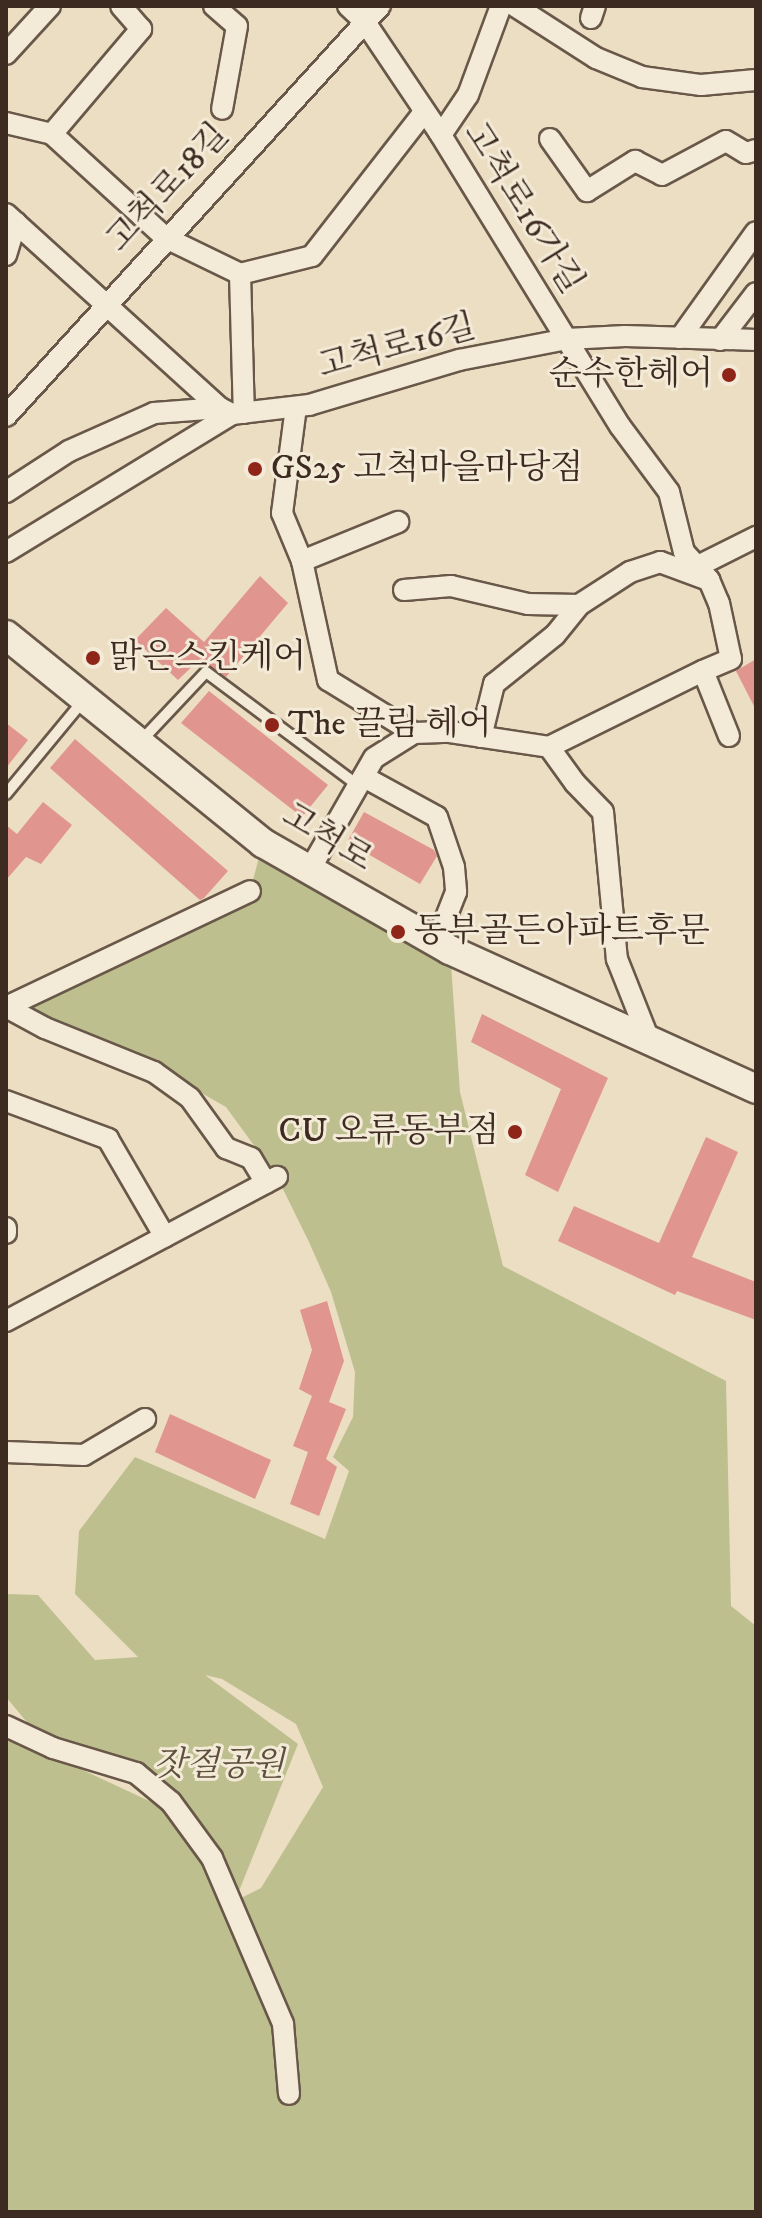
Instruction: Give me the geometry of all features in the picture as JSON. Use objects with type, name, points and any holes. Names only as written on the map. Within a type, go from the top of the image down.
[{"type":"main road","name":"고척로","points":[[6,635],[263,843],[309,871],[436,943],[756,1089]]},
{"type":"street","points":[[6,54],[50,6]]},
{"type":"street","points":[[52,134],[141,29],[121,6]]},
{"type":"street","points":[[214,6],[237,26],[222,109]]},
{"type":"street","name":"고척로16가길","points":[[348,6],[365,22],[441,135],[567,339]]},
{"type":"street","name":"고척로18길","points":[[6,416],[380,6]]},
{"type":"street","points":[[441,135],[468,95],[501,6]]},
{"type":"street","points":[[515,6],[596,58],[642,77],[701,85],[756,80]]},
{"type":"street","name":"고척로16가길","points":[[240,274],[312,256],[424,112]]},
{"type":"street","points":[[6,123],[52,134],[166,238],[240,274],[232,412]]},
{"type":"street","points":[[550,139],[587,191],[635,161],[662,175],[726,141],[746,153],[756,150]]},
{"type":"street","points":[[11,219],[232,412]]},
{"type":"street","points":[[6,255],[11,219]]},
{"type":"street","points":[[680,338],[756,232]]},
{"type":"street","points":[[720,340],[756,293]]},
{"type":"street","points":[[309,871],[374,758],[414,733],[450,732],[549,747],[731,659],[719,603],[704,573],[684,552],[669,492],[620,426],[567,339]]},
{"type":"street","name":"고척로16길","points":[[6,552],[232,412],[296,407],[459,360],[567,339],[756,340]]},
{"type":"street","points":[[296,407],[282,513],[302,561],[328,680],[414,733]]},
{"type":"street","points":[[6,492],[69,451],[154,413],[232,412]]},
{"type":"street","points":[[302,561],[398,522]]},
{"type":"street","points":[[481,737],[494,684],[555,635],[579,605],[630,572],[660,562],[704,573],[756,537]]},
{"type":"street","points":[[404,590],[451,586],[528,604],[579,605]]},
{"type":"street","points":[[703,671],[729,736]]},
{"type":"street","points":[[549,747],[575,783],[603,812],[617,959],[649,1040]]},
{"type":"street","points":[[361,781],[437,817],[454,867],[456,892],[436,943]]},
{"type":"street","points":[[6,1007],[250,891]]},
{"type":"street","points":[[6,1007],[45,1028],[154,1072],[190,1098],[226,1148],[251,1158],[272,1180],[6,1321]]},
{"type":"street","points":[[6,1101],[108,1139],[165,1237]]},
{"type":"street","points":[[6,1452],[84,1455],[145,1419]]},
{"type":"street","points":[[6,1726],[53,1748],[136,1773],[171,1802],[212,1858],[283,2024],[289,2094]]},
{"type":"lane","points":[[139,743],[206,672],[361,781]]},
{"type":"lane","points":[[6,794],[85,700]]},
{"type":"green space","name":"잣절공원","points":[[263,843],[450,950],[460,1092],[503,1266],[726,1381],[731,1606],[756,1626],[756,2212],[6,2212],[6,1741],[29,1745],[160,1806],[220,1887],[182,1821],[118,1756],[46,1745],[6,1697],[7,1594],[38,1595],[95,1660],[138,1657],[75,1594],[79,1531],[135,1457],[325,1539],[349,1471],[333,1457],[353,1417],[355,1372],[331,1292],[309,1242],[277,1177],[226,1107],[133,1054],[6,1007],[250,891]],"holes":[[[205,1675],[222,1679],[296,1724],[323,1787],[261,1888],[235,1901],[298,1744]]]},
{"type":"building","points":[[260,576],[288,603],[226,677],[200,659],[178,680],[135,640],[166,608],[204,642]]},
{"type":"building","points":[[756,659],[756,710],[736,671]]},
{"type":"building","points":[[209,691],[328,785],[302,817],[181,723]]},
{"type":"building","points":[[6,723],[28,740],[6,768]]},
{"type":"building","points":[[75,739],[228,871],[204,898],[200,900],[50,768]]},
{"type":"building","points":[[43,802],[72,825],[41,864],[26,857],[6,880],[6,825],[17,834]]},
{"type":"building","points":[[364,812],[434,850],[437,856],[420,884],[347,842]]},
{"type":"building","points":[[482,1014],[608,1078],[558,1192],[525,1175],[561,1089],[471,1042]]},
{"type":"building","points":[[706,1137],[738,1152],[692,1257],[756,1282],[756,1320],[677,1291],[675,1295],[558,1241],[574,1206],[659,1243]]},
{"type":"building","points":[[327,1301],[344,1361],[329,1402],[346,1409],[326,1459],[337,1467],[319,1516],[290,1504],[308,1452],[293,1446],[312,1396],[299,1389],[312,1350],[300,1310]]},
{"type":"building","points":[[170,1414],[271,1460],[255,1499],[155,1452]]},
{"type":"place","name":"순수한헤어","points":[[729,375]]},
{"type":"place","name":"GS25 고척마을마당점","points":[[255,469]]},
{"type":"place","name":"맑은스킨케어","points":[[93,658]]},
{"type":"place","name":"The 끌림 헤어","points":[[272,725]]},
{"type":"place","name":"동부골든아파트후문","points":[[398,932]]},
{"type":"place","name":"CU 오류동부점","points":[[515,1132]]}]
